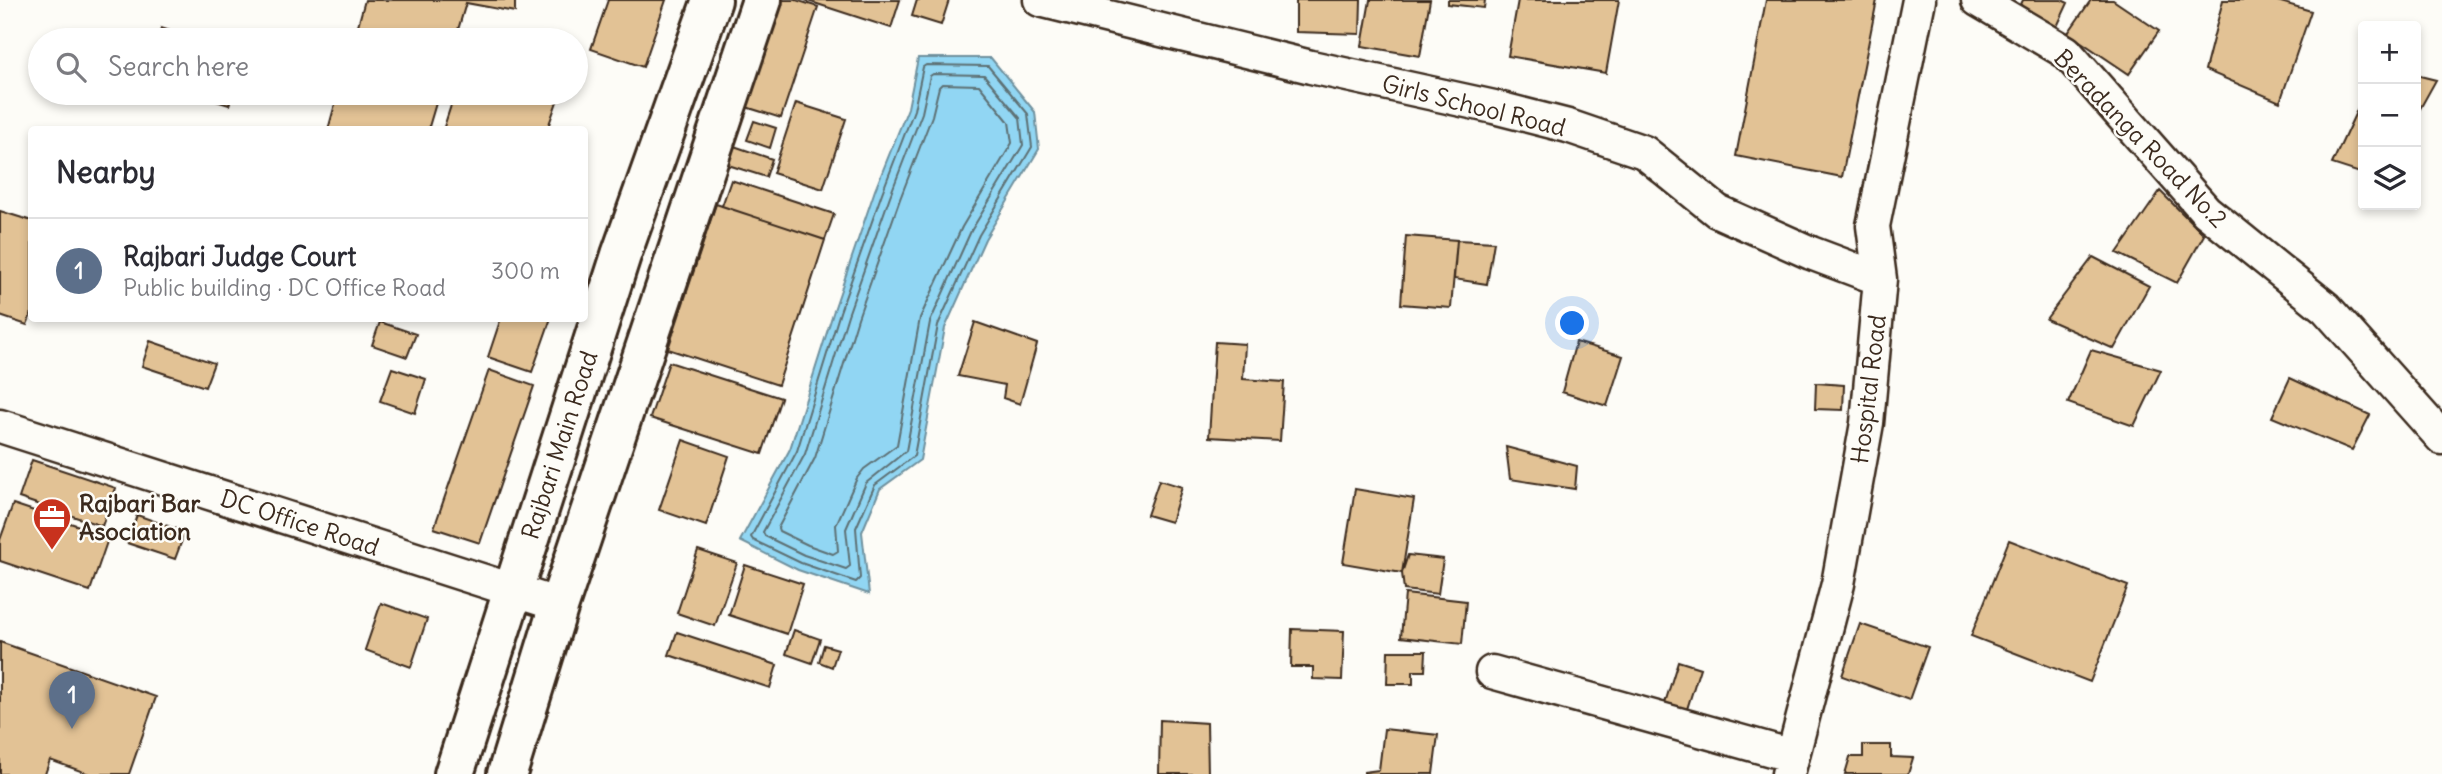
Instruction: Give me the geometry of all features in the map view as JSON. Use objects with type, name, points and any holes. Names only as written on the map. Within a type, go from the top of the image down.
[{"type":"street","name":"Rajbari Main Road","points":[[454,774],[621,256],[712,0]]},
{"type":"street","name":"Rajbari Main Road","points":[[507,774],[559,605],[762,0]]},
{"type":"street","name":"Girls School Road","points":[[1040,0],[1311,67],[1568,126],[1644,152],[1717,211],[1811,253],[1880,279]]},
{"type":"street","name":"Hospital Road","points":[[1791,765],[1838,584],[1865,436],[1880,279],[1873,226],[1919,0]]},
{"type":"street","name":"Beradanga Road No.2","points":[[1978,0],[2066,52],[2206,211],[2326,308],[2442,438]]},
{"type":"street","name":"DC Office Road","points":[[0,426],[559,605]]},
{"type":"street","points":[[1492,672],[1791,765]]},
{"type":"water","points":[[918,58],[991,58],[1035,112],[1039,149],[985,239],[945,328],[920,460],[880,489],[862,532],[869,594],[798,570],[740,541],[790,449],[875,190],[908,108]]},
{"type":"building","points":[[365,0],[515,0],[515,12],[466,3],[459,28],[357,28]]},
{"type":"building","points":[[608,0],[666,0],[643,67],[591,49]]},
{"type":"building","points":[[781,0],[796,0],[818,7],[781,118],[746,107]]},
{"type":"building","points":[[805,0],[900,0],[891,28]]},
{"type":"building","points":[[917,0],[949,0],[941,25],[912,16]]},
{"type":"building","points":[[1296,0],[1361,0],[1360,34],[1296,32]]},
{"type":"building","points":[[1370,0],[1430,0],[1420,56],[1362,46]]},
{"type":"building","points":[[1448,0],[1485,0],[1484,8],[1448,4]]},
{"type":"building","points":[[1518,0],[1619,0],[1606,73],[1508,56]]},
{"type":"building","points":[[1766,0],[1877,0],[1842,177],[1736,156]]},
{"type":"building","points":[[2023,0],[2062,0],[2068,3],[2055,31],[2017,13]]},
{"type":"building","points":[[2091,0],[2113,0],[2159,31],[2129,74],[2068,33]]},
{"type":"building","points":[[2223,0],[2274,0],[2311,11],[2280,102],[2205,70]]},
{"type":"building","points":[[2421,76],[2436,80],[2421,107]]},
{"type":"building","points":[[796,103],[846,119],[823,189],[773,173]]},
{"type":"building","points":[[335,105],[435,105],[429,126],[329,126]]},
{"type":"building","points":[[451,105],[556,105],[548,126],[444,126]]},
{"type":"building","points":[[2358,108],[2358,172],[2332,164]]},
{"type":"building","points":[[754,121],[776,128],[770,148],[747,140]]},
{"type":"building","points":[[731,145],[772,159],[766,177],[725,164]]},
{"type":"building","points":[[731,180],[834,214],[825,240],[722,206]]},
{"type":"building","points":[[2160,191],[2204,235],[2177,283],[2117,253]]},
{"type":"building","points":[[716,204],[825,240],[778,385],[668,349]]},
{"type":"building","points":[[0,211],[28,220],[28,322],[27,325],[0,316]]},
{"type":"building","points":[[1406,236],[1457,240],[1451,308],[1401,304]]},
{"type":"building","points":[[1457,240],[1494,242],[1487,284],[1454,279]]},
{"type":"building","points":[[2093,257],[2149,286],[2114,349],[2046,319]]},
{"type":"building","points":[[380,322],[416,334],[407,357],[372,345]]},
{"type":"building","points":[[500,322],[550,322],[532,372],[488,357]]},
{"type":"building","points":[[975,322],[1037,344],[1020,404],[1003,398],[1005,385],[958,376]]},
{"type":"building","points":[[150,341],[214,363],[205,387],[142,366]]},
{"type":"building","points":[[1215,342],[1245,344],[1243,379],[1284,382],[1280,441],[1209,437]]},
{"type":"building","points":[[1576,342],[1623,356],[1607,406],[1562,392]]},
{"type":"building","points":[[2091,350],[2161,370],[2134,426],[2068,403]]},
{"type":"building","points":[[669,362],[781,398],[762,454],[650,418]]},
{"type":"building","points":[[392,368],[426,379],[415,413],[380,401]]},
{"type":"building","points":[[489,370],[534,386],[480,543],[434,528]]},
{"type":"building","points":[[2290,378],[2370,415],[2352,450],[2272,417]]},
{"type":"building","points":[[1816,383],[1844,385],[1843,410],[1815,409]]},
{"type":"building","points":[[683,440],[729,456],[706,526],[659,510]]},
{"type":"building","points":[[1506,447],[1577,466],[1575,489],[1510,479]]},
{"type":"building","points":[[32,460],[116,488],[102,526],[19,498]]},
{"type":"building","points":[[1159,480],[1182,487],[1171,522],[1147,515]]},
{"type":"building","points":[[1355,489],[1414,499],[1402,573],[1343,563]]},
{"type":"building","name":"Rajbari Bar Asociation","points":[[13,504],[109,536],[90,591],[0,561],[0,540]]},
{"type":"building","points":[[137,515],[185,532],[175,559],[127,543]]},
{"type":"building","points":[[2009,540],[2128,586],[2090,682],[1971,636]]},
{"type":"building","points":[[698,550],[737,563],[715,626],[677,613]]},
{"type":"building","points":[[1408,555],[1443,559],[1438,594],[1404,590],[1402,573]]},
{"type":"building","points":[[745,565],[803,584],[787,634],[729,615]]},
{"type":"building","points":[[1405,594],[1466,601],[1462,644],[1401,637]]},
{"type":"building","points":[[381,603],[427,619],[411,667],[365,650]]},
{"type":"building","points":[[1860,624],[1928,647],[1909,700],[1842,676]]},
{"type":"building","points":[[1292,629],[1344,631],[1342,680],[1313,679],[1313,667],[1291,667]]},
{"type":"building","points":[[794,630],[820,639],[812,663],[786,654]]},
{"type":"building","points":[[677,632],[777,665],[770,688],[669,655]]},
{"type":"building","points":[[0,642],[156,697],[129,774],[89,774],[50,760],[45,774],[0,774]]},
{"type":"building","points":[[824,645],[838,649],[832,667],[819,662]]},
{"type":"building","points":[[1388,651],[1426,651],[1425,671],[1413,671],[1413,684],[1387,684]]},
{"type":"building","points":[[1678,661],[1700,668],[1687,709],[1665,703]]},
{"type":"building","points":[[1160,720],[1207,723],[1208,774],[1159,774]]},
{"type":"building","points":[[1384,729],[1438,735],[1433,774],[1364,774],[1379,770]]},
{"type":"building","points":[[1863,745],[1891,745],[1891,757],[1913,758],[1908,774],[1845,774],[1850,757],[1863,757]]},
{"type":"place","name":"Rajbari Bar Asociation","points":[[52,551]]},
{"type":"place","name":"Rajbari Judge Court","points":[[72,729]]}]
